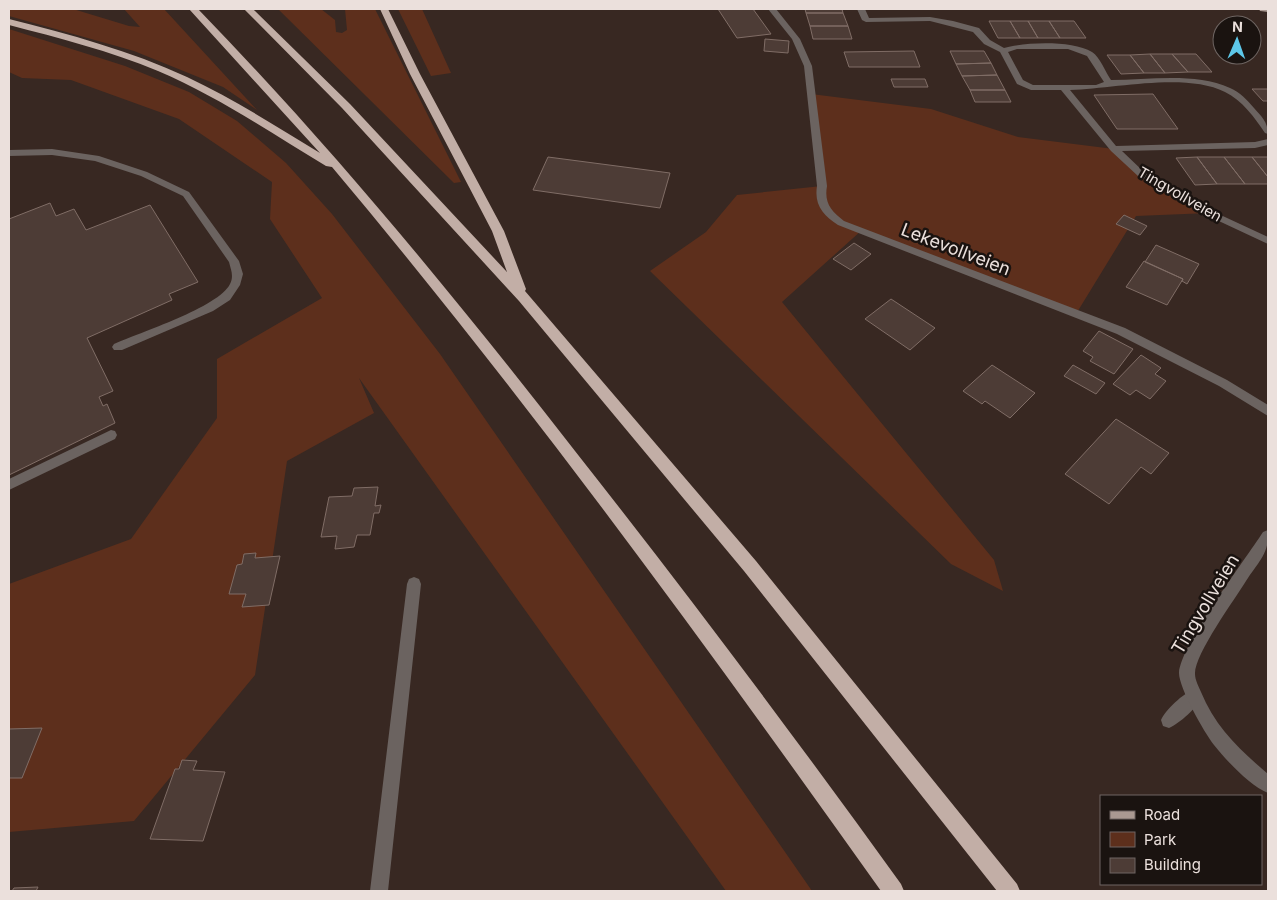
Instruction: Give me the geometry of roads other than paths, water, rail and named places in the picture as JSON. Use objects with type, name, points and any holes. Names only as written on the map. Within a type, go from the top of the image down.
[{"type":"highway","points":[[193,9],[293,114],[344,172],[468,323],[695,618],[894,891]]},
{"type":"highway","points":[[248,9],[366,126],[524,298],[750,566],[1010,891]]},
{"type":"highway","points":[[384,9],[415,74],[498,231],[524,298]]},
{"type":"highway","points":[[9,22],[96,47],[162,70],[218,97],[344,172]]},
{"type":"main road","points":[[1263,9],[1268,10]]},
{"type":"street","name":"Lekevollveien","points":[[772,9],[796,39],[808,66],[822,186],[819,198],[827,212],[841,222],[1121,331],[1223,383],[1268,411]]},
{"type":"street","points":[[861,9],[866,20],[930,19],[953,22],[976,30],[987,42],[1003,52],[1020,82],[1032,88],[1097,87],[1109,83],[1205,82],[1229,90],[1258,116],[1268,130]]},
{"type":"street","points":[[1003,52],[1016,47],[1069,47],[1090,54],[1109,83]]},
{"type":"street","name":"Tingvollveien","points":[[1064,88],[1114,149],[1141,174],[1209,213],[1268,241]]},
{"type":"street","points":[[1114,149],[1254,145],[1268,142]]},
{"type":"street","points":[[9,153],[52,152],[96,158],[144,174],[178,190],[186,194],[234,261],[238,274],[235,286],[226,297],[209,308],[118,347]]},
{"type":"street","points":[[9,485],[111,435]]},
{"type":"street","name":"Tingvollveien","points":[[1268,536],[1196,648],[1186,672],[1194,697],[1206,722],[1224,746],[1268,784]]},
{"type":"street","points":[[379,891],[414,584]]},
{"type":"street","points":[[1169,720],[1194,697]]}]
